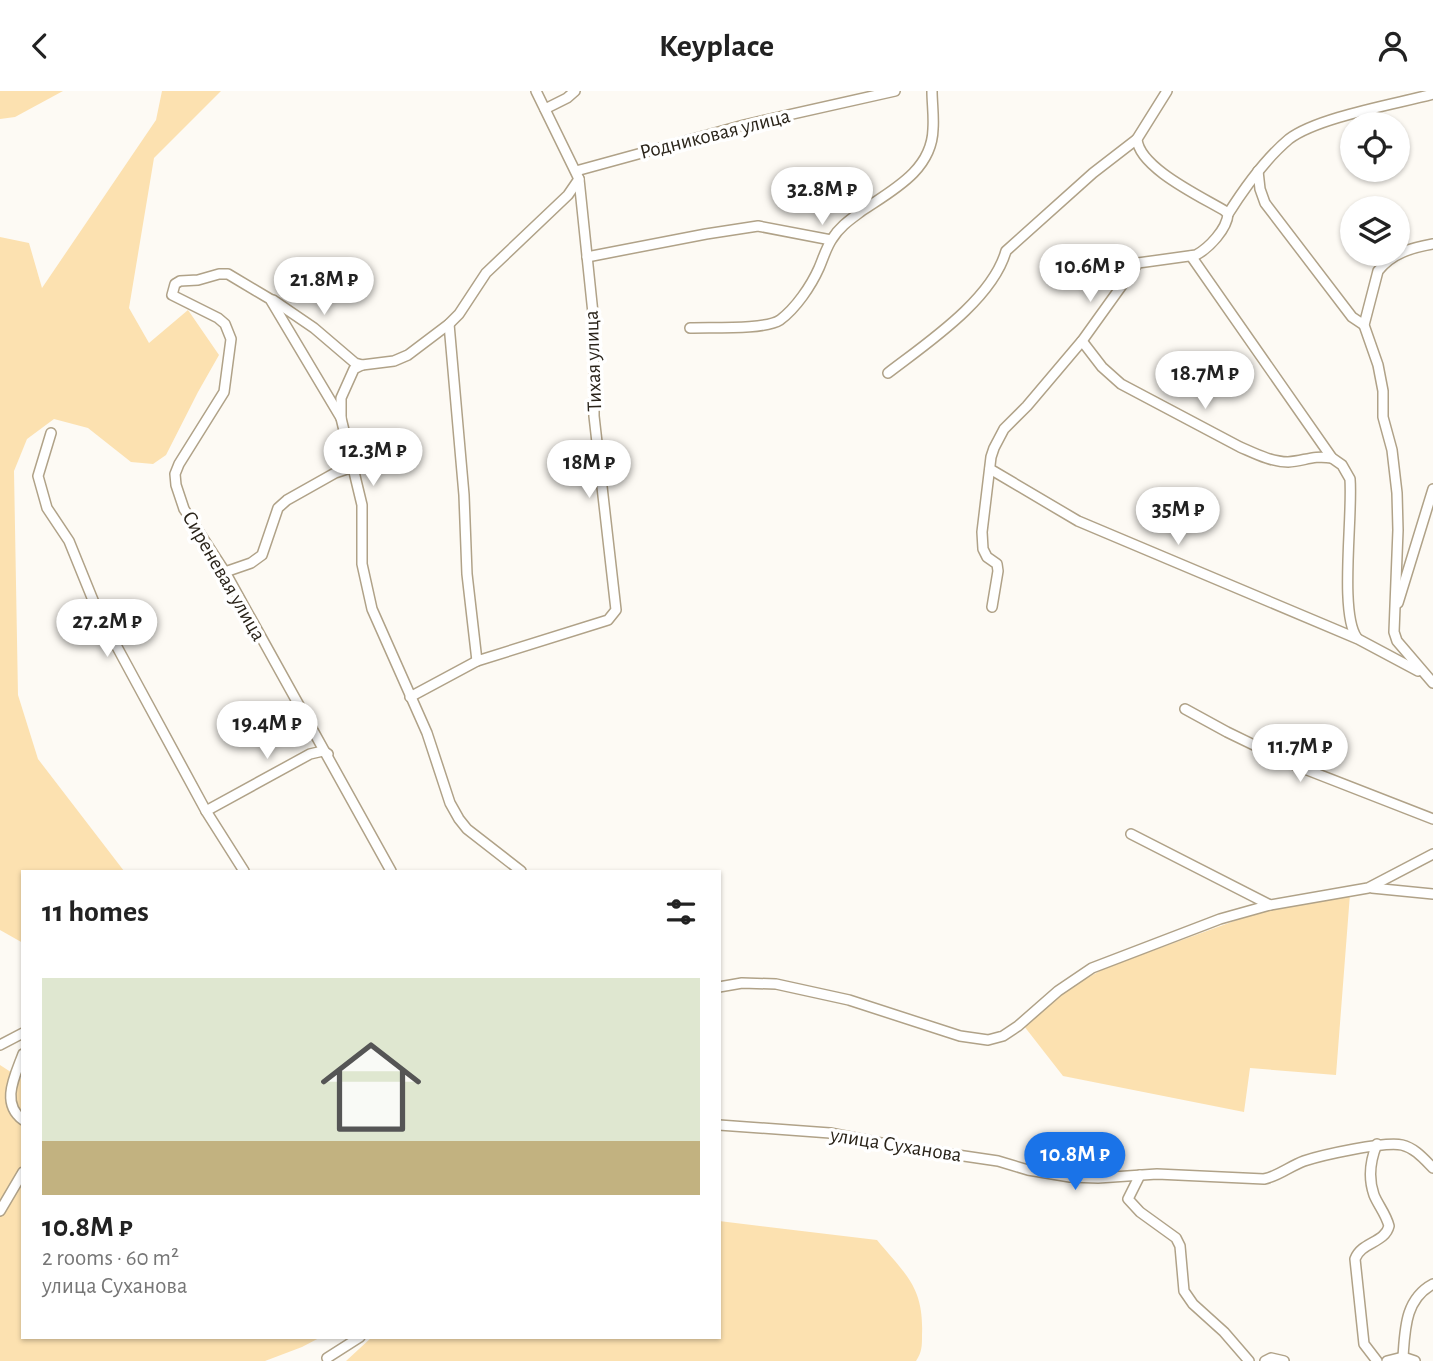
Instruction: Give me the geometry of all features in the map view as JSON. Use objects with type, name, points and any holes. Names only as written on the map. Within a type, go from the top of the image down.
[{"type":"street","points":[[520,870],[458,819],[450,803],[427,733],[372,609],[364,579],[362,505],[341,418],[341,398],[354,369],[362,365],[394,361],[408,355],[449,324],[459,314],[486,273],[568,195],[578,175],[536,91]]},
{"type":"street","points":[[545,109],[575,91]]},
{"type":"street","name":"Родниковая улица","points":[[578,175],[744,125],[895,91]]},
{"type":"street","points":[[690,328],[766,325],[779,321],[805,292],[831,240],[844,224],[919,169],[929,150],[934,131],[932,91]]},
{"type":"street","points":[[888,373],[956,320],[1001,268],[1006,251],[1093,173],[1137,139],[1167,91]]},
{"type":"street","points":[[992,607],[998,571],[997,564],[983,549],[982,532],[991,457],[1004,429],[1027,407],[1082,341],[1138,263],[1191,256],[1204,250],[1227,223],[1228,214],[1258,171],[1291,138],[1327,122],[1433,94]]},
{"type":"street","points":[[1137,139],[1139,150],[1151,163],[1228,214]]},
{"type":"street","points":[[1258,171],[1265,203],[1352,317],[1364,325]]},
{"type":"street","name":"Тихая улица","points":[[410,697],[477,661],[608,620],[616,610],[594,416],[594,323],[578,175]]},
{"type":"street","points":[[587,257],[758,226],[831,240]]},
{"type":"street","points":[[1433,244],[1404,251],[1383,264],[1378,271],[1364,325],[1378,365],[1383,391],[1383,417],[1395,470],[1398,530],[1394,632],[1397,641],[1433,683]]},
{"type":"street","points":[[1191,256],[1332,458],[1342,465],[1350,479],[1348,607],[1351,630],[1358,639]]},
{"type":"street","name":"Сиреневая улица","points":[[270,299],[228,274],[175,284],[172,295],[218,318],[225,324],[231,339],[224,392],[179,464],[175,474],[176,485],[184,509],[225,572],[390,870]]},
{"type":"street","points":[[270,299],[314,328],[355,363],[362,365]]},
{"type":"street","points":[[270,299],[341,418]]},
{"type":"street","points":[[449,324],[464,495],[467,574],[477,661]]},
{"type":"street","points":[[1082,341],[1102,367],[1121,384],[1259,456],[1285,462],[1310,456],[1332,458]]},
{"type":"street","points":[[51,433],[38,476],[47,508],[69,541],[97,610],[206,811],[243,870]]},
{"type":"street","points":[[225,572],[251,563],[262,555],[278,507],[335,473],[353,467]]},
{"type":"street","points":[[990,469],[1078,521],[1358,639],[1423,673]]},
{"type":"street","points":[[1394,615],[1433,489]]},
{"type":"street","points":[[1185,709],[1297,766],[1433,819]]},
{"type":"street","points":[[206,811],[310,754],[323,751],[328,754]]},
{"type":"street","points":[[1131,834],[1270,905]]},
{"type":"street","points":[[1368,888],[1433,854]]},
{"type":"street","points":[[721,987],[742,983],[776,983],[849,1000],[960,1037],[988,1040],[1003,1036],[1018,1026],[1058,991],[1092,968],[1220,919],[1270,905],[1368,888],[1433,894]]},
{"type":"street","points":[[0,1045],[21,1034]]},
{"type":"street","points":[[21,1059],[9,1089],[15,1114],[21,1118]]},
{"type":"street","name":"улица Суханова","points":[[721,1125],[830,1133],[998,1161],[1028,1170],[1070,1177],[1157,1174],[1264,1179],[1302,1162],[1377,1144],[1410,1148],[1433,1168]]},
{"type":"street","points":[[1377,1144],[1372,1157],[1371,1182],[1374,1195],[1389,1226],[1385,1235],[1359,1251],[1355,1259],[1364,1344],[1377,1361]]},
{"type":"street","points":[[0,1211],[21,1175]]},
{"type":"street","points":[[1140,1175],[1128,1199],[1140,1212],[1176,1238],[1180,1246],[1185,1291],[1193,1304],[1224,1332],[1248,1361]]},
{"type":"street","points":[[1403,1357],[1411,1306],[1424,1289],[1433,1284]]},
{"type":"street","points":[[327,1358],[357,1339]]},
{"type":"street","points":[[1387,1361],[1403,1357],[1415,1361]]},
{"type":"street","points":[[1265,1361],[1284,1361]]},
{"type":"shaded area","points":[[0,91],[63,91],[15,117],[0,119]]},
{"type":"shaded area","points":[[162,91],[221,91],[154,158],[129,308],[149,343],[188,310],[219,355],[166,455],[153,464],[131,462],[88,428],[54,419],[27,439],[14,471],[18,695],[38,759],[123,870],[21,870],[21,942],[0,930],[0,237],[29,243],[42,288],[156,120]]},
{"type":"shaded area","points":[[1350,894],[1336,1075],[1250,1068],[1244,1112],[1063,1076],[1024,1026],[1061,993],[1105,968],[1270,908]]},
{"type":"shaded area","points":[[0,1065],[21,1079],[21,1339],[317,1339],[265,1361],[0,1361]]},
{"type":"shaded area","points":[[721,1221],[877,1240],[911,1283],[920,1305],[922,1319],[921,1352],[916,1361],[346,1361],[370,1339],[721,1339]]}]
